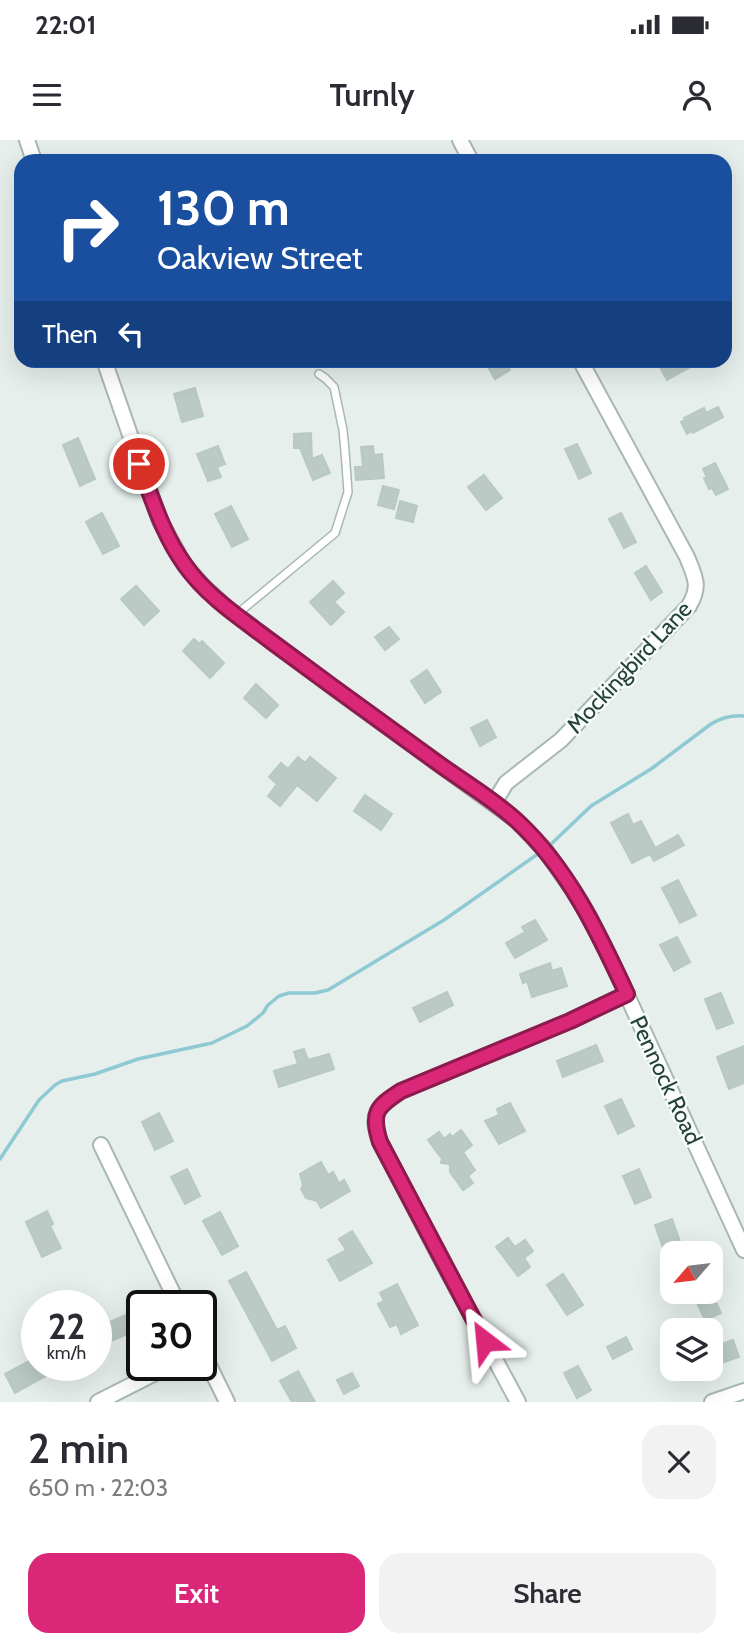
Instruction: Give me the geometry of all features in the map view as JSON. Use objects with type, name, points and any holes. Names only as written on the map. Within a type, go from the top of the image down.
[{"type":"street","name":"Pennock Road","points":[[107,368],[160,522],[185,566],[204,587],[236,615],[338,691],[494,803],[516,820],[545,850],[590,918],[744,1250]]},
{"type":"street","name":"Mockingbird Lane","points":[[494,803],[506,783],[561,740],[689,606],[697,587],[687,556],[584,368]]},
{"type":"street","points":[[518,1402],[380,1142],[375,1118],[378,1108],[401,1091],[570,1021],[627,994]]},
{"type":"street","points":[[101,1145],[171,1290]]},
{"type":"street","points":[[98,1402],[139,1381]]},
{"type":"street","points":[[217,1381],[227,1402]]},
{"type":"street","points":[[712,1402],[744,1391]]},
{"type":"lane","points":[[236,615],[335,533],[348,492],[343,430],[334,387],[318,374]]},
{"type":"building","points":[[489,368],[509,368],[510,370],[495,379]]},
{"type":"building","points":[[660,368],[689,368],[667,380]]},
{"type":"building","points":[[195,388],[203,416],[182,422],[174,394]]},
{"type":"building","points":[[718,407],[723,417],[687,434],[681,422],[684,418],[704,408],[706,413]]},
{"type":"building","points":[[311,433],[312,459],[322,455],[330,473],[313,480],[300,448],[294,448],[294,434]]},
{"type":"building","points":[[78,438],[95,479],[80,486],[63,445]]},
{"type":"building","points":[[577,444],[591,473],[579,479],[565,449]]},
{"type":"building","points":[[218,446],[225,464],[217,467],[221,477],[208,481],[197,454]]},
{"type":"building","points":[[373,446],[374,455],[382,454],[384,478],[356,480],[355,467],[363,467],[361,447]]},
{"type":"building","points":[[715,463],[728,489],[716,495],[712,488],[709,489],[703,469]]},
{"type":"building","points":[[484,475],[502,498],[486,510],[468,487]]},
{"type":"building","points":[[383,486],[399,490],[394,509],[378,505]]},
{"type":"building","points":[[400,501],[417,506],[413,522],[396,518]]},
{"type":"building","points":[[231,506],[248,539],[232,547],[215,514]]},
{"type":"building","points":[[102,513],[119,546],[103,554],[86,522]]},
{"type":"building","points":[[621,513],[636,542],[624,548],[609,519]]},
{"type":"building","points":[[646,566],[662,592],[651,600],[635,573]]},
{"type":"building","points":[[333,581],[344,593],[334,602],[344,612],[331,625],[310,602]]},
{"type":"building","points":[[136,586],[159,611],[144,625],[121,599]]},
{"type":"building","points":[[389,627],[399,639],[385,650],[375,637]]},
{"type":"building","points":[[194,639],[200,644],[202,641],[224,663],[210,678],[183,651]]},
{"type":"building","points":[[427,670],[441,692],[425,703],[411,681]]},
{"type":"building","points":[[256,684],[278,705],[266,718],[244,698]]},
{"type":"building","points":[[487,720],[496,737],[480,746],[471,728]]},
{"type":"building","points":[[298,757],[305,763],[310,757],[336,778],[317,801],[297,785],[280,806],[268,796],[277,784],[269,777],[281,763],[288,769]]},
{"type":"building","points":[[365,795],[392,814],[381,830],[354,811]]},
{"type":"building","points":[[628,814],[633,825],[641,821],[655,848],[678,835],[684,845],[654,861],[650,854],[632,863],[611,823]]},
{"type":"building","points":[[678,880],[696,915],[680,923],[662,888]]},
{"type":"building","points":[[535,920],[547,940],[515,958],[506,943],[525,932],[522,927]]},
{"type":"building","points":[[677,937],[690,962],[674,971],[660,945]]},
{"type":"building","points":[[550,963],[552,971],[561,968],[567,986],[532,997],[527,981],[523,983],[520,974]]},
{"type":"building","points":[[447,992],[453,1005],[420,1022],[413,1008]]},
{"type":"building","points":[[721,993],[733,1023],[717,1029],[705,999]]},
{"type":"building","points":[[596,1045],[603,1061],[563,1077],[557,1061]]},
{"type":"building","points":[[744,1046],[744,1083],[729,1089],[717,1057]]},
{"type":"building","points":[[304,1049],[308,1060],[329,1054],[334,1069],[279,1087],[274,1071],[298,1064],[294,1052]]},
{"type":"building","points":[[621,1099],[634,1126],[618,1134],[605,1106]]},
{"type":"building","points":[[510,1103],[525,1131],[499,1144],[485,1121],[499,1115],[497,1109]]},
{"type":"building","points":[[159,1113],[173,1141],[155,1150],[142,1122]]},
{"type":"building","points":[[461,1130],[472,1145],[463,1152],[475,1170],[468,1176],[473,1183],[463,1190],[450,1172],[450,1164],[441,1163],[442,1159],[428,1140],[439,1132],[444,1139]]},
{"type":"building","points":[[321,1162],[328,1175],[333,1172],[339,1183],[344,1180],[350,1191],[321,1208],[317,1201],[306,1198],[301,1189],[303,1185],[300,1174]]},
{"type":"building","points":[[187,1169],[200,1196],[185,1204],[171,1177]]},
{"type":"building","points":[[639,1169],[651,1197],[635,1204],[623,1176]]},
{"type":"building","points":[[47,1211],[53,1224],[50,1226],[61,1248],[42,1257],[26,1222]]},
{"type":"building","points":[[220,1212],[238,1246],[222,1255],[203,1221]]},
{"type":"building","points":[[672,1219],[680,1241],[661,1241],[655,1225]]},
{"type":"building","points":[[352,1231],[372,1263],[340,1281],[328,1260],[346,1250],[339,1239]]},
{"type":"building","points":[[508,1238],[515,1247],[525,1240],[533,1251],[524,1258],[530,1267],[518,1276],[496,1247]]},
{"type":"building","points":[[246,1272],[277,1330],[285,1326],[296,1348],[272,1361],[229,1281]]},
{"type":"building","points":[[563,1274],[583,1305],[567,1315],[547,1285]]},
{"type":"building","points":[[397,1284],[418,1325],[401,1334],[397,1324],[390,1327],[378,1304],[384,1301],[380,1293]]},
{"type":"building","points":[[698,1304],[717,1304],[721,1313],[704,1318]]},
{"type":"building","points":[[126,1315],[126,1335],[112,1340],[112,1321]]},
{"type":"building","points":[[626,1337],[632,1349],[613,1359],[607,1347]]},
{"type":"building","points":[[733,1340],[739,1357],[723,1363],[723,1343]]},
{"type":"building","points":[[21,1366],[21,1381],[36,1381],[15,1393],[5,1374]]},
{"type":"building","points":[[578,1366],[591,1390],[577,1398],[564,1373]]},
{"type":"building","points":[[298,1371],[315,1402],[292,1402],[280,1381]]},
{"type":"building","points":[[352,1373],[359,1386],[344,1394],[337,1380]]},
{"type":"waterway","points":[[548,847],[591,806],[651,769],[711,724],[727,717],[744,716]]},
{"type":"waterway","points":[[0,1159],[39,1100],[62,1081],[95,1074],[138,1059],[212,1043],[247,1026],[279,996],[328,990],[444,920],[542,851]]},
{"type":"route","points":[[139,464],[160,522],[185,566],[204,587],[228,609],[317,676],[494,803],[516,820],[545,850],[590,918],[627,994],[570,1021],[401,1091],[378,1108],[375,1118],[380,1142],[485,1341]]}]
